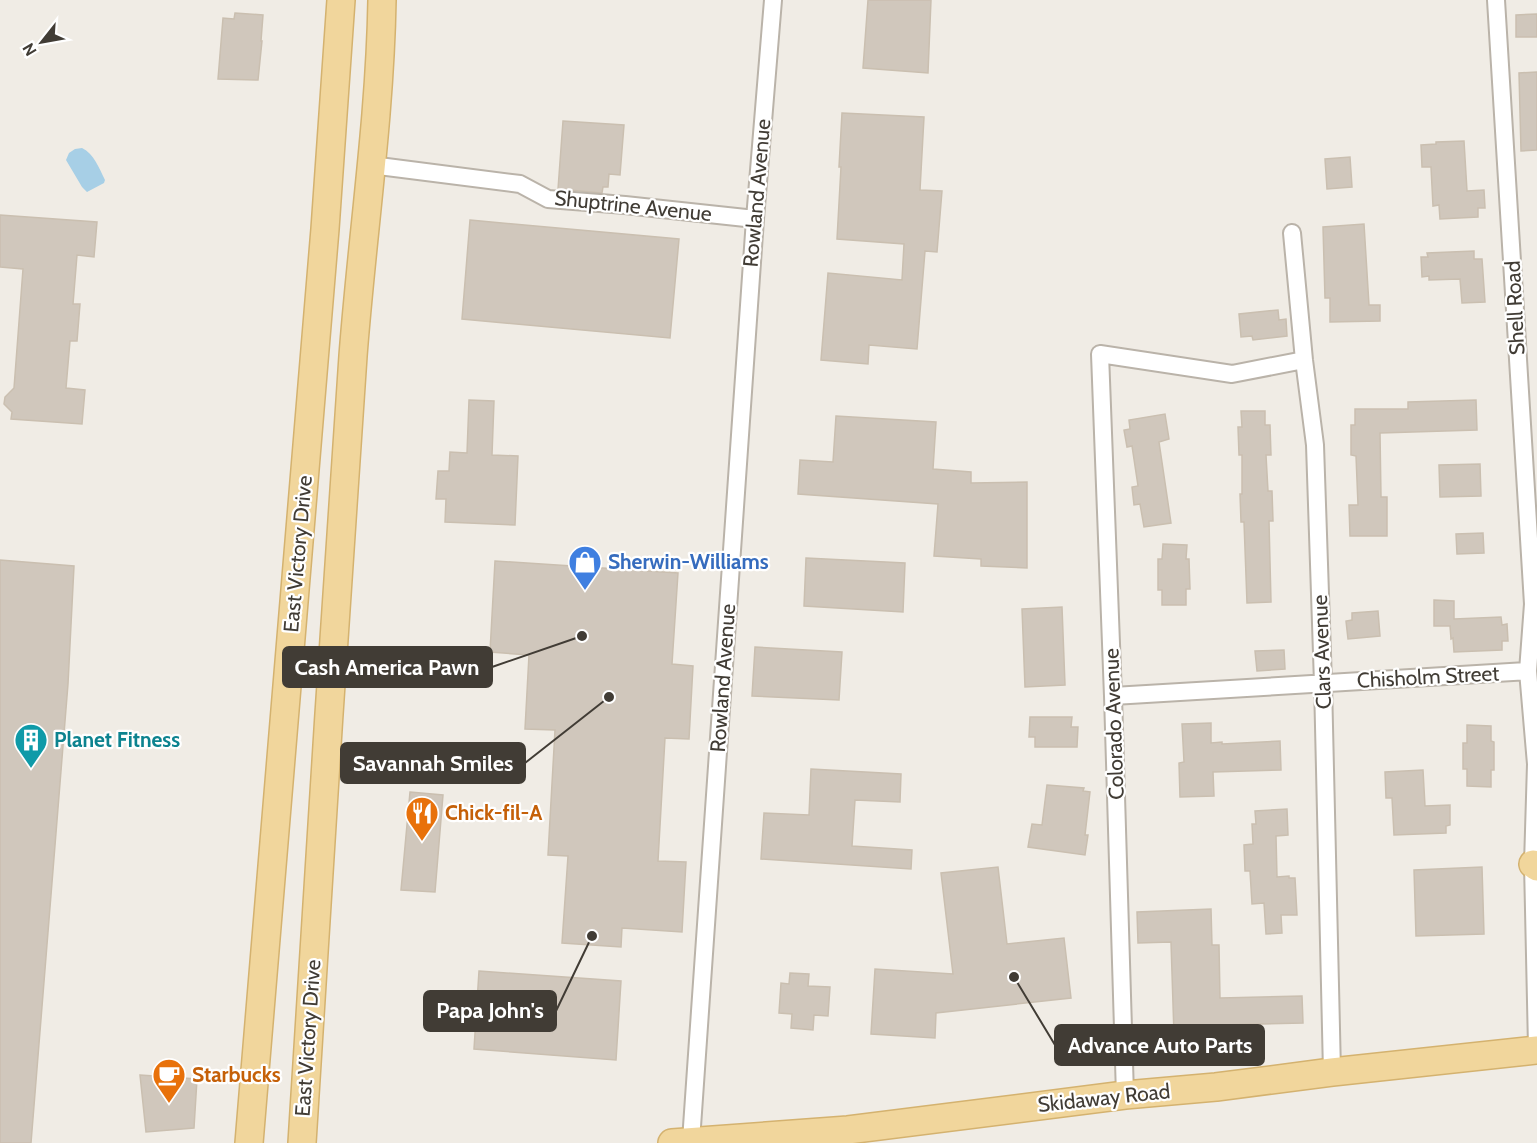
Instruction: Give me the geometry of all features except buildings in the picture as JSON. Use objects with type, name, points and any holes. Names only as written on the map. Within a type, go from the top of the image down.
[{"type":"main road","name":"East Victory Drive","points":[[249,1143],[324,241],[341,0]]},
{"type":"main road","name":"East Victory Drive","points":[[302,1143],[354,354],[371,165],[382,0]]},
{"type":"main road","name":"Skidaway Road","points":[[681,1142],[848,1130],[1125,1095],[1216,1087],[1537,1048]]},
{"type":"street","name":"Rowland Avenue","points":[[681,1142],[773,0]]},
{"type":"street","name":"Shell Road","points":[[1496,0],[1535,603],[1528,671],[1537,764],[1535,865],[1537,1048]]},
{"type":"street","name":"Shuptrine Avenue","points":[[371,165],[520,183],[548,199],[755,219]]},
{"type":"street","name":"Clars Avenue","points":[[1292,233],[1315,445],[1332,1072]]},
{"type":"street","name":"Colorado Avenue","points":[[1125,1095],[1100,354],[1232,374],[1304,360]]},
{"type":"street","name":"Chisholm Street","points":[[1113,696],[1528,671]]},
{"type":"water","points":[[82,148],[93,158],[105,180],[104,183],[87,192],[66,160],[69,153]]},
{"type":"place","name":"Sherwin-Williams","points":[[585,591]]},
{"type":"place","name":"Cash America Pawn","points":[[582,636]]},
{"type":"place","name":"Savannah Smiles","points":[[609,697]]},
{"type":"place","name":"Planet Fitness","points":[[31,769]]},
{"type":"place","name":"Chick-fil-A","points":[[422,842]]},
{"type":"place","name":"Papa John's","points":[[592,936]]},
{"type":"place","name":"Advance Auto Parts","points":[[1014,977]]},
{"type":"place","name":"Starbucks","points":[[169,1104]]}]
